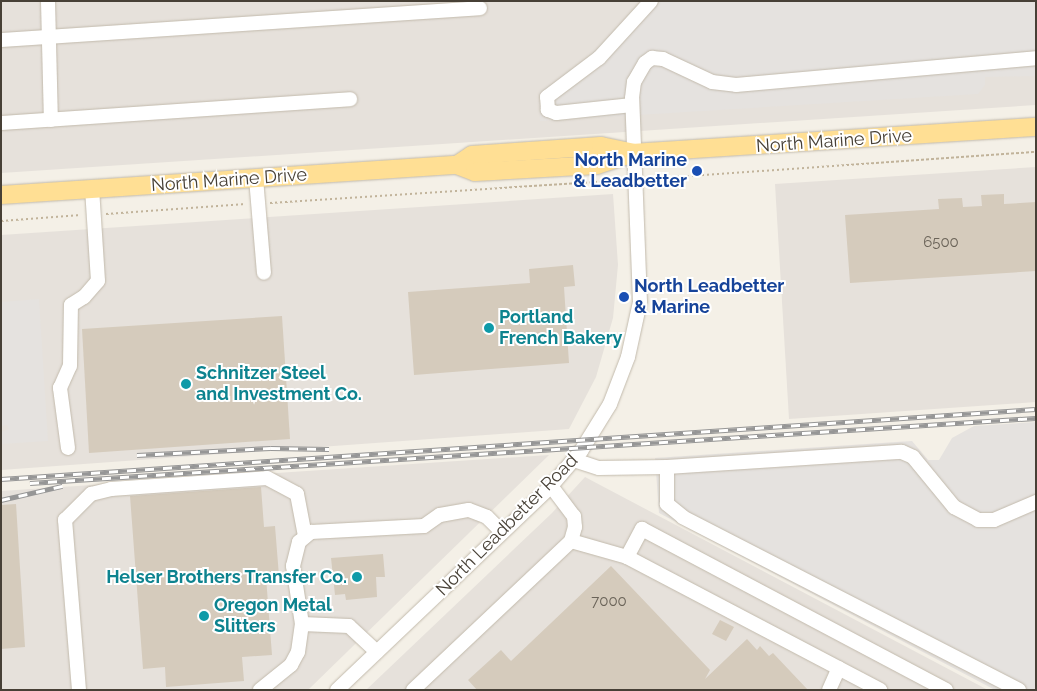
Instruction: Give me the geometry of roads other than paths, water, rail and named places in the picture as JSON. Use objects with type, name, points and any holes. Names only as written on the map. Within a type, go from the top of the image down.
[{"type":"main road","name":"North Marine Drive","points":[[1,195],[457,165],[472,154],[502,152],[601,146],[633,153],[1036,127]]},
{"type":"street","points":[[48,1],[51,120]]},
{"type":"street","points":[[632,105],[556,113],[548,110],[547,97],[599,58],[651,1]]},
{"type":"street","points":[[1,40],[480,8]]},
{"type":"street","name":"North Leadbetter Road","points":[[337,690],[551,486],[574,460],[610,404],[635,330],[641,281],[632,105],[634,82],[645,63],[652,58],[663,59],[712,82],[736,85],[1036,58]]},
{"type":"street","points":[[1,123],[350,99]]},
{"type":"street","points":[[256,178],[264,273]]},
{"type":"street","points":[[68,448],[60,388],[70,366],[71,305],[84,297],[98,281],[92,189]]},
{"type":"street","points":[[574,460],[599,468],[667,466],[902,452],[912,457],[954,508],[978,520],[994,520],[1036,502]]},
{"type":"street","points":[[667,466],[667,504],[683,518],[1019,690]]},
{"type":"street","points":[[79,690],[65,520],[91,494],[111,489],[267,478],[297,494],[305,536]]},
{"type":"street","points":[[413,690],[571,541],[576,527],[574,516],[551,486]]},
{"type":"street","points":[[260,690],[291,665],[298,652],[302,624],[293,566],[299,542],[305,536],[318,530],[424,526],[440,515],[469,510],[487,517],[502,532]]},
{"type":"street","points":[[628,557],[642,530],[946,690]]},
{"type":"street","points":[[571,541],[628,557],[880,690]]},
{"type":"street","points":[[302,624],[350,626],[377,652]]},
{"type":"street","points":[[829,690],[839,668]]},
{"type":"railway","points":[[1,479],[1036,409]]},
{"type":"railway","points":[[30,483],[1036,418]]},
{"type":"railway","points":[[137,455],[271,448],[329,449]]},
{"type":"railway","points":[[1,500],[62,486]]},
{"type":"place","name":"North Marine & Leadbetter","points":[[697,171]]},
{"type":"place","name":"North Leadbetter & Marine","points":[[624,297]]},
{"type":"place","name":"Portland French Bakery","points":[[489,328]]},
{"type":"place","name":"Schnitzer Steel and Investment Co.","points":[[186,384]]},
{"type":"place","name":"Helser Brothers Transfer Co.","points":[[357,577]]},
{"type":"place","name":"Oregon Metal Slitters","points":[[204,616]]}]
